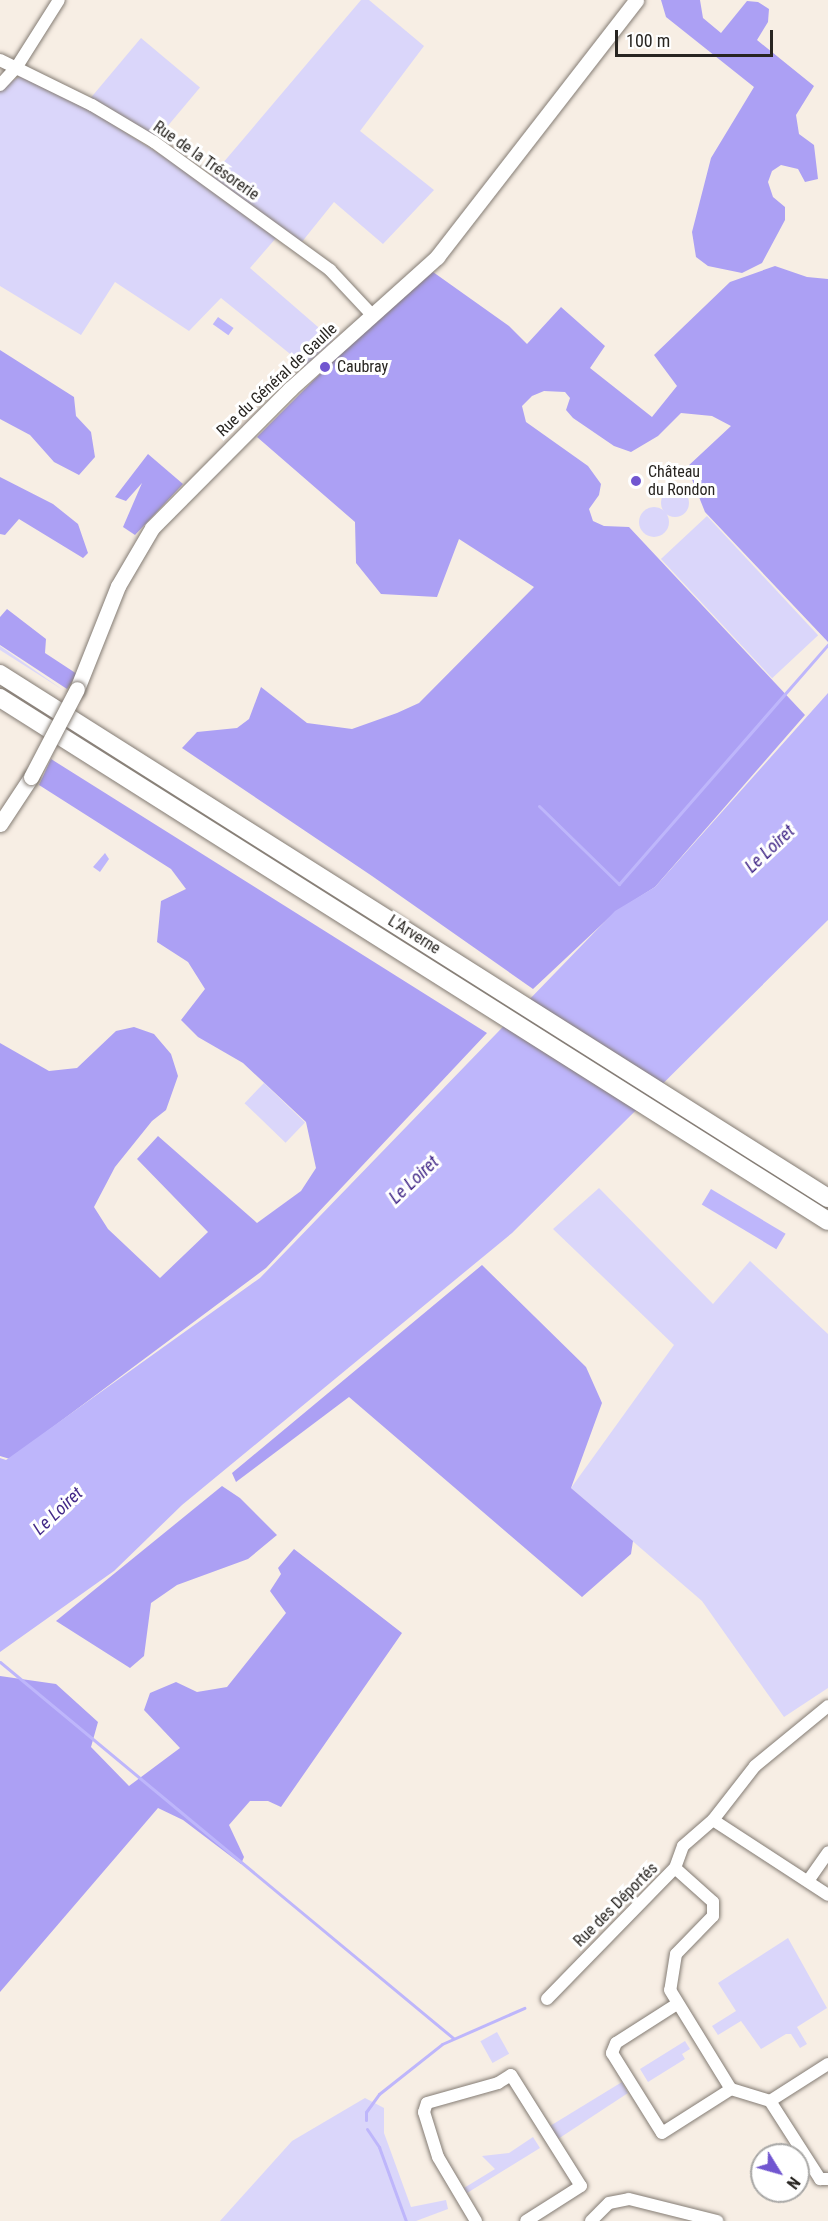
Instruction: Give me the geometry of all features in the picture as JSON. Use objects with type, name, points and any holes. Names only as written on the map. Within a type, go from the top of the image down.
[{"type":"highway","name":"L'Arverne","points":[[0,674],[828,1198]]},
{"type":"highway","name":"L'Arverne","points":[[0,698],[682,1131],[828,1221]]},
{"type":"main road","name":"Rue du Général de Gaulle","points":[[0,824],[31,777],[77,689],[118,586],[152,528],[290,389],[412,281],[462,228],[636,0]]},
{"type":"street","points":[[0,85],[16,68],[59,0]]},
{"type":"street","name":"Rue de la Trésorerie","points":[[0,60],[92,105],[154,142],[330,270],[373,316]]},
{"type":"street","name":"Rue des Déportés","points":[[547,1999],[675,1868],[683,1846],[713,1820],[755,1766],[828,1706]]},
{"type":"street","points":[[713,1820],[828,1895]]},
{"type":"street","points":[[808,1881],[828,1852]]},
{"type":"street","points":[[675,1868],[713,1902],[713,1916],[676,1954],[670,1989],[677,2004],[731,2089],[770,2101],[820,2179],[828,2179]]},
{"type":"street","points":[[677,2004],[616,2043],[612,2053],[662,2133],[731,2089]]},
{"type":"street","points":[[770,2101],[828,2064]]},
{"type":"street","points":[[476,2221],[438,2157],[424,2112],[427,2103],[498,2084],[511,2075],[581,2186],[526,2221]]},
{"type":"street","points":[[591,2221],[609,2203],[628,2199],[717,2221]]},
{"type":"shaded area","points":[[361,0],[369,0],[424,46],[360,131],[434,190],[383,244],[334,202],[301,243],[211,177]]},
{"type":"shaded area","points":[[661,0],[700,0],[703,18],[721,33],[747,1],[758,2],[769,9],[768,22],[757,40],[814,86],[796,115],[799,134],[814,145],[818,179],[805,182],[798,169],[781,165],[772,171],[768,182],[773,197],[785,207],[785,220],[762,263],[742,273],[708,266],[696,257],[692,232],[711,158],[754,87],[666,17]]},
{"type":"shaded area","points":[[141,38],[200,87],[150,147],[91,98]]},
{"type":"shaded area","points":[[21,76],[93,112],[166,158],[276,238],[250,268],[333,340],[305,366],[221,298],[189,331],[115,282],[81,335],[0,286],[0,88]]},
{"type":"shaded area","points":[[775,266],[807,277],[828,279],[828,642],[705,512],[687,467],[731,426],[712,416],[681,413],[658,436],[631,452],[614,446],[573,418],[566,410],[570,398],[565,392],[544,391],[532,396],[522,406],[526,422],[588,466],[601,484],[599,495],[589,509],[593,521],[604,526],[629,527],[805,715],[655,887],[614,913],[533,989],[372,876],[182,748],[197,732],[237,728],[249,719],[261,687],[307,723],[352,729],[419,703],[534,587],[459,539],[437,597],[381,594],[356,563],[355,522],[257,437],[345,349],[433,272],[509,326],[527,344],[561,307],[605,346],[590,368],[652,417],[677,386],[654,355],[730,282]]},
{"type":"shaded area","points":[[0,350],[74,397],[76,416],[91,432],[95,457],[79,475],[54,462],[30,435],[0,419]]},
{"type":"shaded area","points":[[148,454],[183,484],[135,535],[123,527],[142,483],[126,501],[115,497]]},
{"type":"shaded area","points":[[0,477],[53,504],[78,524],[88,553],[83,558],[19,519],[5,535],[0,534]]},
{"type":"shaded area","points":[[675,489],[685,493],[689,503],[685,513],[675,517],[665,513],[661,503],[665,493]]},
{"type":"shaded area","points":[[654,507],[665,511],[669,522],[665,533],[654,537],[643,533],[639,522],[643,511]]},
{"type":"shaded area","points":[[707,516],[818,635],[772,678],[661,559]]},
{"type":"shaded area","points":[[7,609],[46,639],[45,653],[77,674],[67,689],[0,645],[0,617]]},
{"type":"shaded area","points":[[0,646],[63,690],[0,650]]},
{"type":"shaded area","points":[[51,759],[487,1033],[266,1268],[10,1459],[0,1456],[0,1043],[49,1071],[77,1068],[116,1031],[134,1027],[154,1034],[171,1054],[178,1076],[166,1110],[152,1121],[115,1167],[94,1207],[108,1229],[160,1278],[208,1232],[137,1159],[158,1136],[257,1223],[301,1191],[316,1168],[306,1122],[243,1063],[198,1037],[181,1020],[205,989],[188,962],[157,942],[161,901],[186,889],[171,869],[39,785]]},
{"type":"shaded area","points":[[264,1083],[305,1123],[286,1143],[245,1103]]},
{"type":"shaded area","points":[[599,1188],[713,1304],[750,1261],[828,1334],[828,1688],[784,1717],[702,1601],[571,1488],[674,1345],[553,1229]]},
{"type":"shaded area","points":[[482,1265],[586,1367],[602,1403],[571,1488],[633,1541],[631,1554],[582,1597],[349,1397],[236,1482],[232,1473]]},
{"type":"shaded area","points":[[222,1486],[240,1498],[277,1535],[248,1559],[177,1585],[151,1603],[144,1656],[130,1668],[56,1621]]},
{"type":"shaded area","points":[[294,1549],[402,1633],[281,1807],[268,1801],[250,1801],[229,1825],[244,1857],[241,1864],[183,1820],[158,1808],[0,1992],[0,1676],[56,1684],[98,1722],[91,1747],[129,1786],[180,1748],[144,1710],[150,1693],[176,1682],[197,1692],[227,1687],[286,1613],[270,1591],[281,1574],[278,1568]]},
{"type":"shaded area","points":[[788,1938],[827,2008],[797,2027],[807,2044],[800,2048],[791,2034],[786,2034],[761,2049],[741,2021],[718,2035],[712,2026],[736,2011],[718,1983]]},
{"type":"shaded area","points":[[497,2032],[509,2054],[493,2063],[480,2041]]},
{"type":"shaded area","points":[[685,2041],[690,2049],[682,2054],[685,2059],[648,2082],[640,2069]]},
{"type":"shaded area","points":[[622,2082],[628,2093],[558,2139],[550,2126]]},
{"type":"shaded area","points":[[365,2098],[384,2108],[384,2133],[411,2207],[446,2200],[448,2209],[416,2221],[220,2221],[292,2141]]},
{"type":"shaded area","points":[[533,2137],[540,2148],[467,2193],[464,2188],[495,2169],[482,2156],[509,2153]]},
{"type":"water","points":[[218,317],[234,328],[228,335],[213,324]]},
{"type":"water","name":"Le Loiret","points":[[828,693],[828,920],[512,1233],[182,1505],[114,1571],[0,1652],[0,1458],[6,1460],[260,1278],[615,911],[655,887]]},
{"type":"water","points":[[105,853],[109,859],[100,872],[93,867]]},
{"type":"water","points":[[711,1189],[786,1234],[776,1249],[702,1204]]},
{"type":"waterway","points":[[539,806],[619,884],[828,644]]},
{"type":"waterway","points":[[0,1662],[453,2038]]},
{"type":"waterway","points":[[366,2120],[366,2112],[379,2094],[442,2044],[524,2008]]},
{"type":"waterway","points":[[367,2129],[379,2147],[406,2221]]},
{"type":"place","name":"Caubray","points":[[325,367]]},
{"type":"place","name":"Château du Rondon","points":[[636,481]]}]
